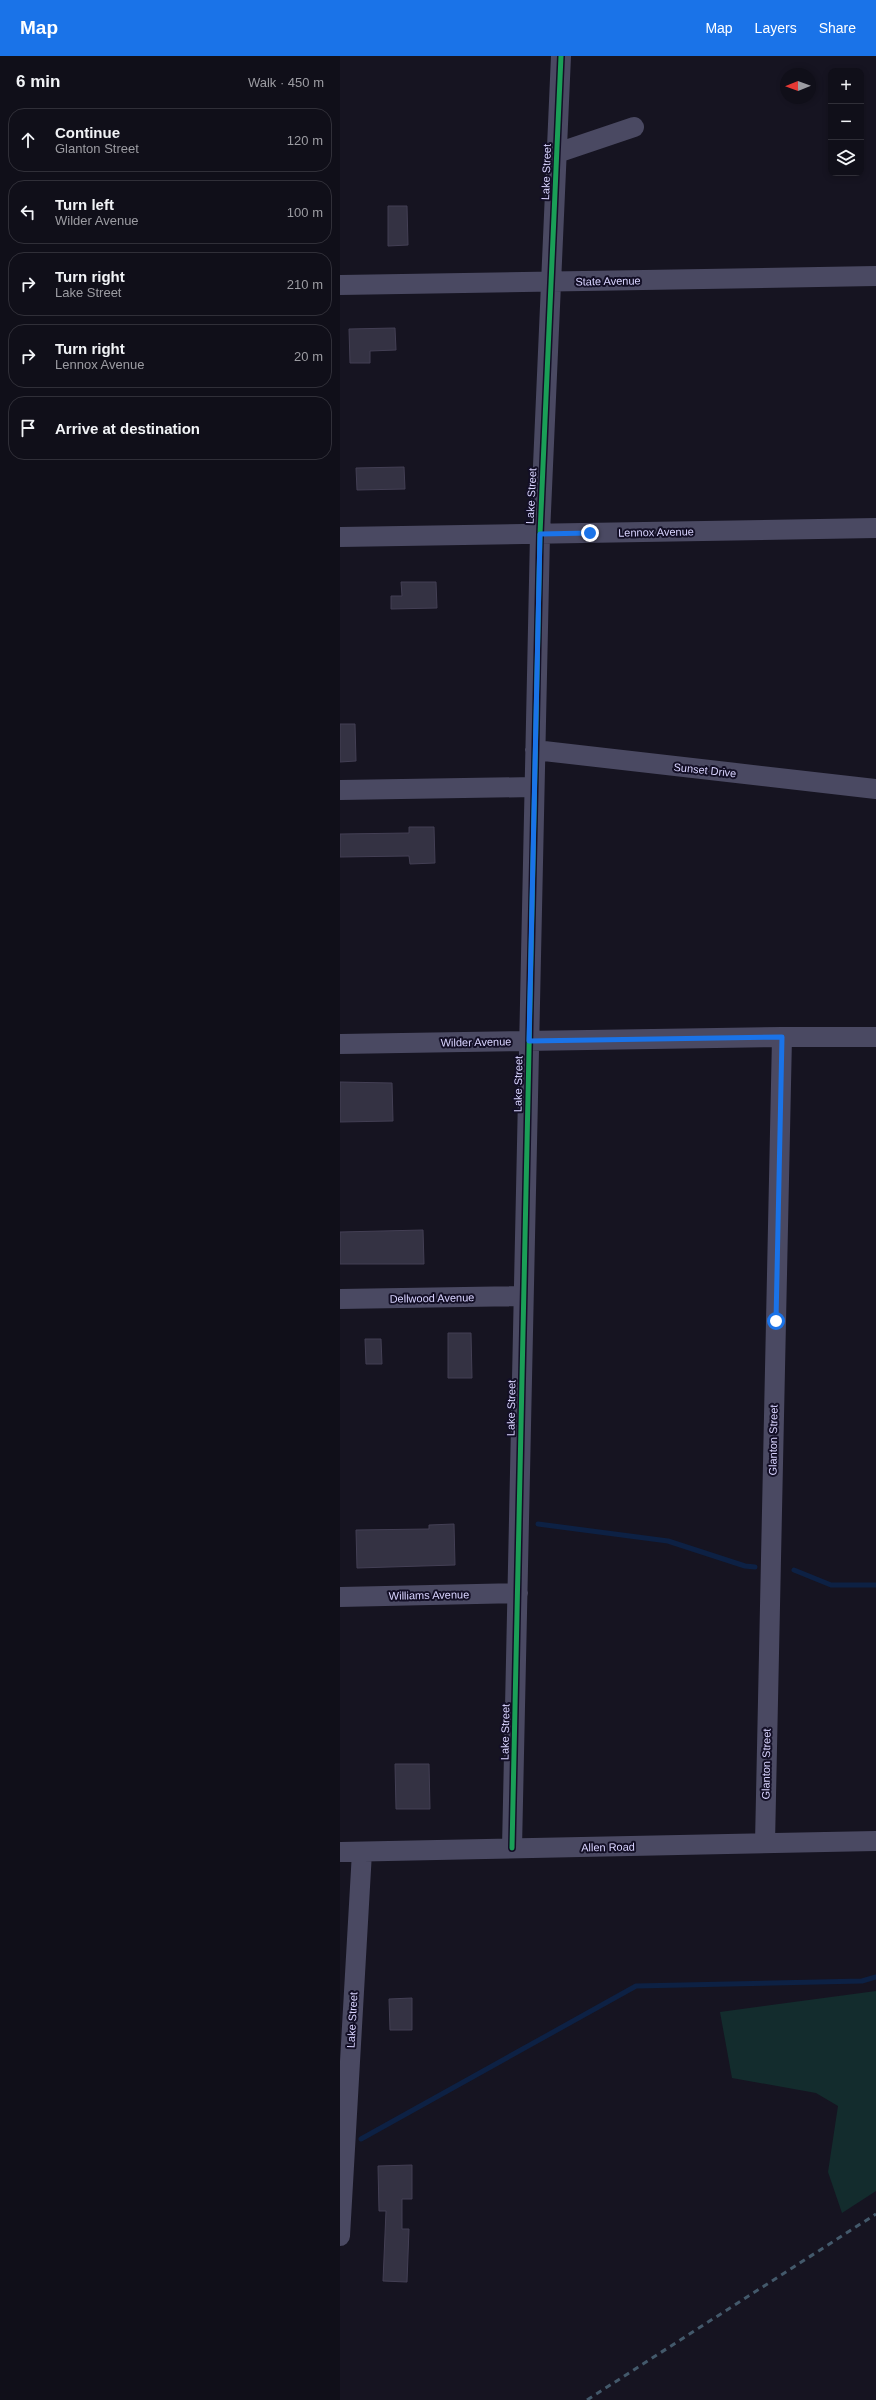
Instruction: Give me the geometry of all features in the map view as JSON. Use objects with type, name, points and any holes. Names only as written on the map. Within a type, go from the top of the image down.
[{"type":"street","name":"Lake Street","points":[[512,1848],[540,534],[561,56]]},
{"type":"street","points":[[557,153],[634,127]]},
{"type":"street","name":"State Avenue","points":[[340,285],[876,276]]},
{"type":"street","name":"Lennox Avenue","points":[[340,537],[876,528]]},
{"type":"street","name":"Sunset Drive","points":[[535,750],[876,789]]},
{"type":"street","points":[[340,790],[534,787]]},
{"type":"street","name":"Wilder Avenue","points":[[340,1044],[782,1037],[876,1038]]},
{"type":"street","name":"Glanton Street","points":[[765,1843],[782,1037]]},
{"type":"street","name":"Dellwood Avenue","points":[[340,1299],[524,1296]]},
{"type":"street","name":"Williams Avenue","points":[[340,1597],[518,1593]]},
{"type":"street","name":"Allen Road","points":[[340,1852],[876,1841]]},
{"type":"street","name":"Lake Street","points":[[340,2236],[344,2097],[362,1852]]},
{"type":"green space","points":[[876,1991],[876,2191],[842,2213],[828,2172],[838,2106],[816,2093],[732,2078],[720,2012]]},
{"type":"building","points":[[388,206],[407,206],[408,245],[388,246]]},
{"type":"building","points":[[395,328],[396,350],[370,351],[370,363],[350,363],[349,329]]},
{"type":"building","points":[[404,467],[405,489],[357,490],[356,468]]},
{"type":"building","points":[[401,582],[436,582],[437,608],[391,609],[391,596],[402,596]]},
{"type":"building","points":[[340,724],[355,724],[356,761],[340,762]]},
{"type":"building","points":[[409,827],[434,827],[435,863],[410,864],[409,856],[340,857],[340,834],[409,833]]},
{"type":"building","points":[[340,1082],[392,1083],[393,1121],[340,1122]]},
{"type":"building","points":[[423,1230],[424,1264],[340,1264],[340,1232]]},
{"type":"building","points":[[448,1333],[471,1333],[472,1378],[448,1378]]},
{"type":"building","points":[[365,1339],[381,1339],[382,1364],[366,1364]]},
{"type":"building","points":[[454,1524],[455,1565],[357,1568],[356,1530],[429,1529],[429,1525]]},
{"type":"building","points":[[395,1764],[429,1764],[430,1809],[396,1809]]},
{"type":"building","points":[[412,1998],[412,2030],[390,2030],[389,1999]]},
{"type":"building","points":[[412,2165],[412,2199],[402,2199],[402,2229],[409,2229],[407,2282],[383,2281],[386,2211],[379,2211],[378,2166]]},
{"type":"waterway","points":[[538,1524],[668,1541],[745,1566],[755,1567]]},
{"type":"waterway","points":[[794,1570],[831,1585],[876,1585]]},
{"type":"waterway","points":[[361,2139],[636,1986],[862,1981],[876,1977]]},
{"type":"railway","points":[[587,2400],[876,2214]]},
{"type":"cycle path","points":[[512,1848],[540,534],[561,56]]},
{"type":"route","points":[[590,533],[540,534],[529,1041],[782,1037],[776,1321]]}]
